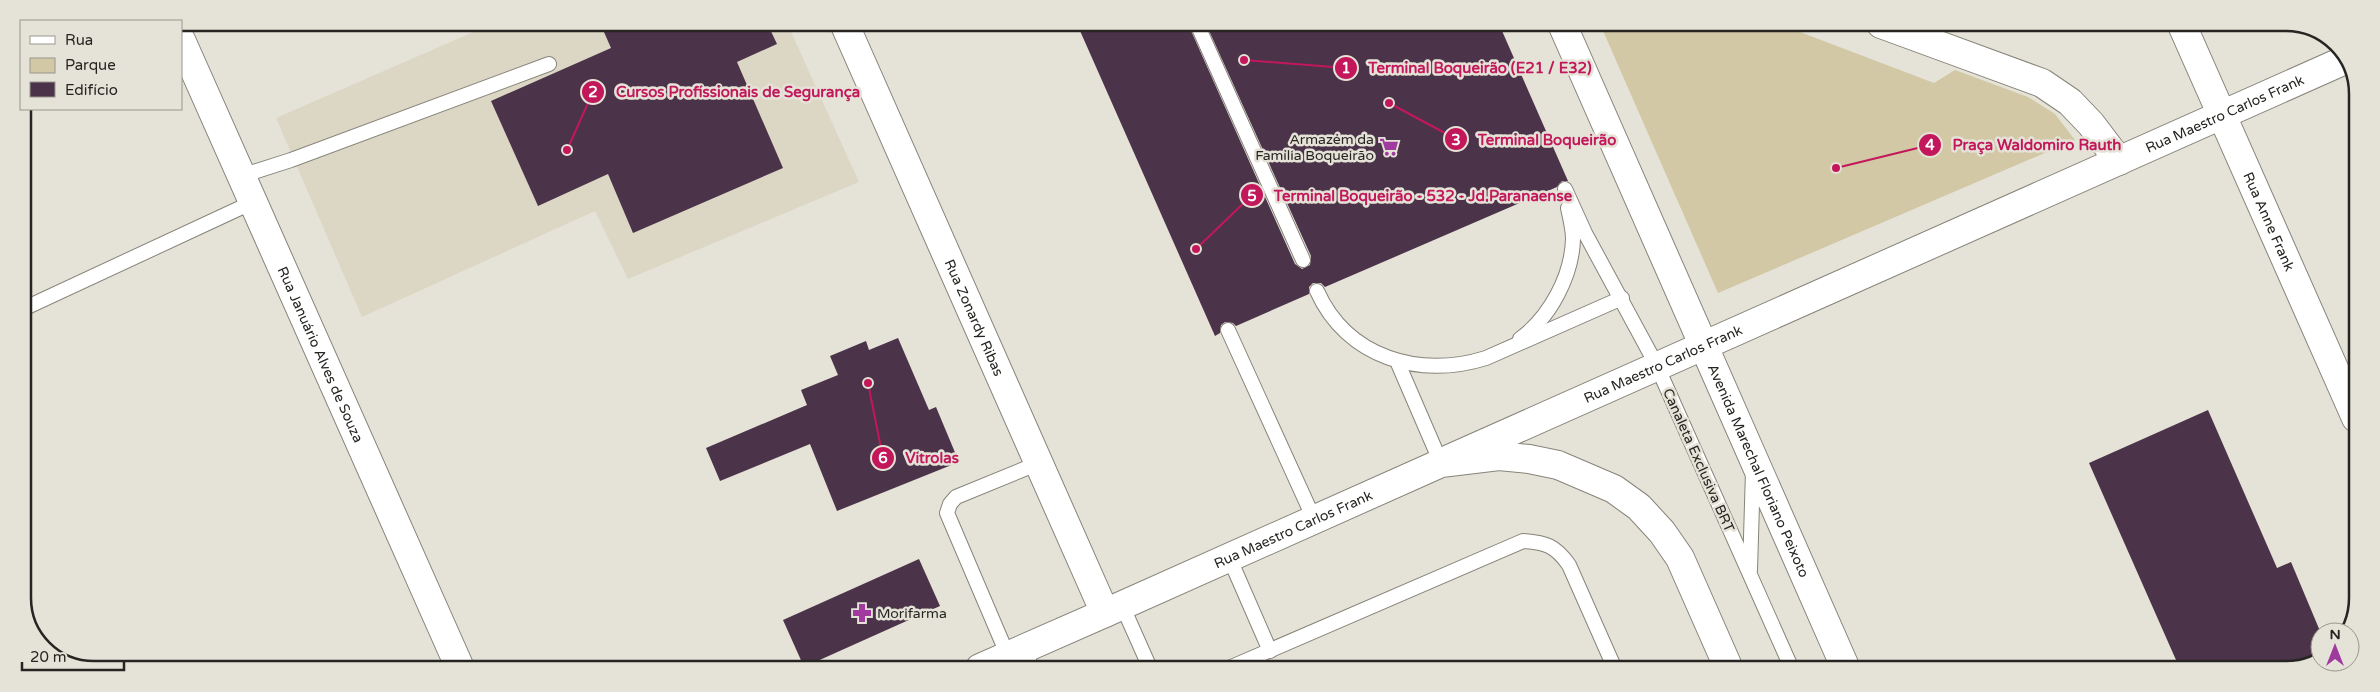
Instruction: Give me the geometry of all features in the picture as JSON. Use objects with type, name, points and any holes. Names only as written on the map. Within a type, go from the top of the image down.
[{"type":"main road","name":"Rua Zonardy Ribas","points":[[848,31],[1038,463],[1113,609]]},
{"type":"main road","name":"Avenida Marechal Floriano Peixoto","points":[[1565,31],[1842,661]]},
{"type":"main road","points":[[1900,31],[2042,83],[2070,102],[2091,124],[2118,161]]},
{"type":"main road","name":"Rua Anne Frank","points":[[2185,31],[2349,402]]},
{"type":"main road","name":"Rua Januário Alves de Souza","points":[[182,42],[457,661]]},
{"type":"main road","name":"Rua Maestro Carlos Frank","points":[[1009,661],[1021,658],[1113,609],[2340,62]]},
{"type":"main road","points":[[1441,463],[1499,456],[1529,459],[1558,465],[1614,489],[1639,508],[1662,532],[1680,558],[1725,661]]},
{"type":"lane","points":[[1200,31],[1303,260]]},
{"type":"lane","points":[[241,176],[291,160],[549,64]]},
{"type":"lane","name":"Canaleta Exclusiva BRT","points":[[1508,349],[1527,334],[1544,316],[1566,277],[1573,238],[1565,188],[1585,233],[1622,298],[1657,366],[1788,661]]},
{"type":"lane","points":[[31,305],[253,202]]},
{"type":"lane","points":[[1317,291],[1335,320],[1352,337],[1373,351],[1397,361],[1419,366],[1442,367],[1464,365],[1508,349],[1622,298]]},
{"type":"lane","points":[[1228,330],[1314,519]]},
{"type":"lane","points":[[1397,361],[1441,463]]},
{"type":"lane","name":"Canaleta Exclusiva BRT","points":[[1750,573],[1753,458]]},
{"type":"lane","points":[[1021,658],[947,513],[950,504],[956,497],[1038,463]]},
{"type":"lane","points":[[1245,661],[1523,541],[1544,543],[1561,553],[1569,565],[1611,661]]},
{"type":"lane","points":[[1229,557],[1270,650]]},
{"type":"lane","points":[[1113,609],[1146,661]]},
{"type":"shaded area","points":[[476,31],[791,31],[859,182],[628,279],[595,211],[362,317],[276,118]]},
{"type":"green space","points":[[1603,31],[1797,31],[1934,83],[1955,70],[2028,97],[2055,114],[2075,140],[1718,293]]},
{"type":"building","points":[[604,31],[771,31],[777,44],[737,62],[783,168],[633,233],[608,174],[538,206],[491,101],[611,48]]},
{"type":"building","points":[[1080,31],[1191,31],[1295,264],[1302,269],[1310,265],[1311,256],[1209,31],[1502,31],[1568,181],[1562,181],[1557,187],[1325,287],[1321,283],[1313,283],[1309,287],[1309,294],[1236,326],[1233,323],[1225,322],[1221,325],[1220,333],[1215,336]]},
{"type":"building","points":[[898,338],[929,410],[936,407],[959,462],[837,511],[810,444],[720,481],[706,448],[807,405],[801,390],[838,375],[830,356],[866,341],[869,350]]},
{"type":"building","points":[[2208,410],[2277,568],[2291,562],[2316,622],[2310,622],[2310,655],[2298,660],[2176,661],[2089,463]]},
{"type":"building","name":"Morifarma","points":[[919,559],[940,606],[817,661],[801,661],[783,620]]},
{"type":"place","name":"Terminal Boqueirão (E21 / E32)","points":[[1244,60]]},
{"type":"place","name":"Terminal Boqueirão","points":[[1389,103]]},
{"type":"place","name":"Armazém da Família Boqueirão","points":[[1389,147]]},
{"type":"place","name":"Cursos Profissionais de Segurança","points":[[567,150]]},
{"type":"place","name":"Praça Waldomiro Rauth","points":[[1836,168]]},
{"type":"place","name":"Terminal Boqueirão - 532 - Jd.Paranaense","points":[[1196,249]]},
{"type":"place","name":"Vitrolas","points":[[868,383]]},
{"type":"place","name":"Morifarma","points":[[862,613]]}]
